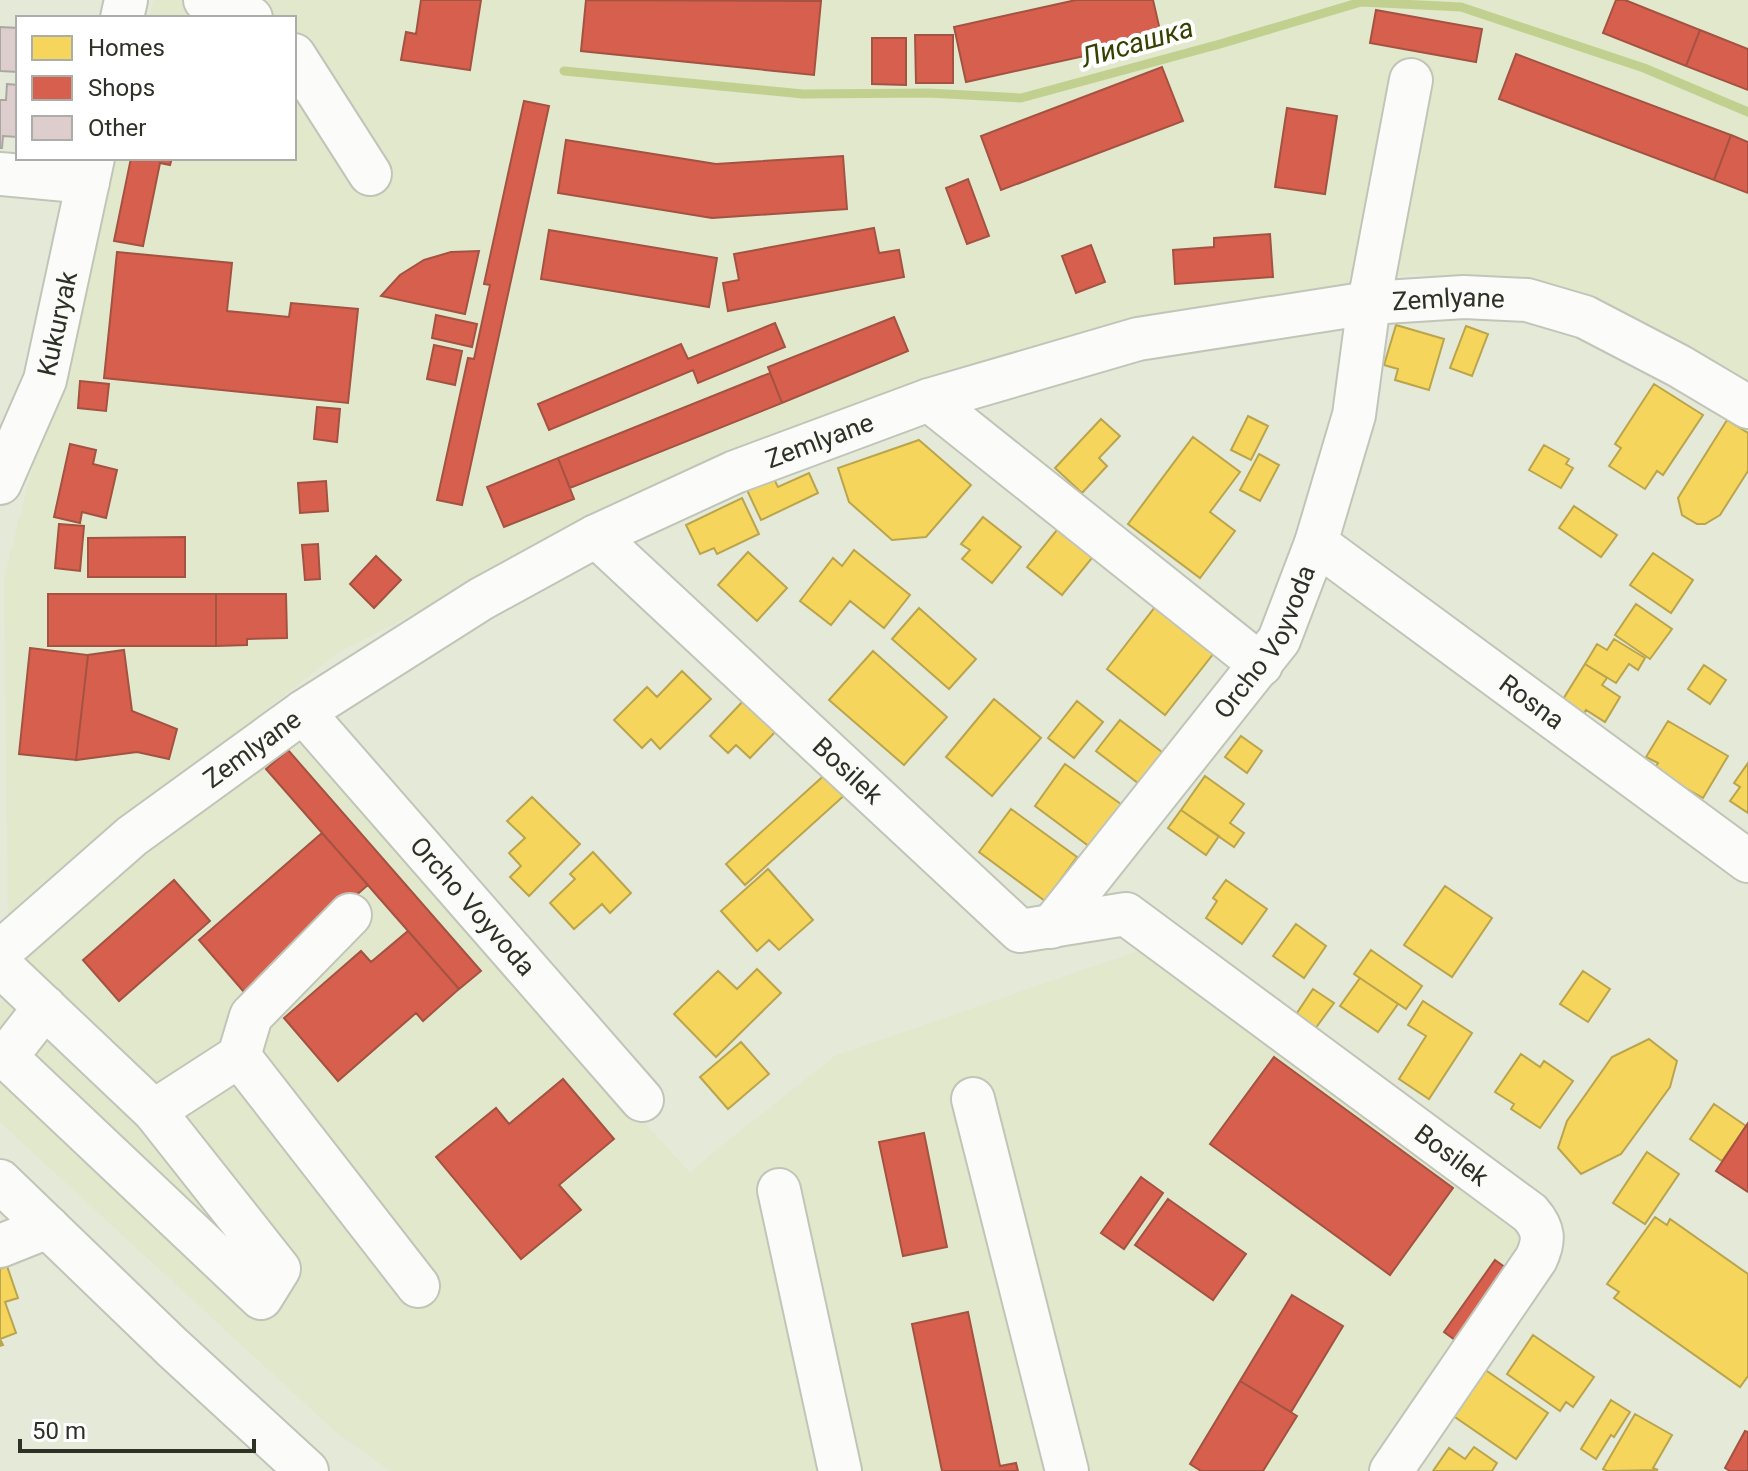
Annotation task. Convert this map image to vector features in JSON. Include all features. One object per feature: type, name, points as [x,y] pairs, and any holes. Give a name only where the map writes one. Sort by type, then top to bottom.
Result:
[{"type":"street","points":[[205,0],[246,16]]},
{"type":"street","points":[[296,58],[370,174]]},
{"type":"street","name":"Orcho Voyvoda","points":[[1051,927],[1279,640],[1316,543],[1354,415],[1369,303],[1411,80]]},
{"type":"street","points":[[0,174],[90,170]]},
{"type":"street","name":"Kukuryak","points":[[0,483],[45,380],[90,170]]},
{"type":"street","name":"Zemlyane","points":[[0,952],[132,836],[303,712],[481,599],[596,536],[735,472],[929,400],[1138,339],[1369,303],[1464,297],[1527,300],[1585,317],[1679,366],[1748,407]]},
{"type":"street","points":[[929,400],[1261,665]]},
{"type":"street","name":"Bosilek","points":[[596,536],[1020,931],[1126,914]]},
{"type":"street","name":"Rosna","points":[[1316,543],[1748,861]]},
{"type":"street","name":"Orcho Voyvoda","points":[[303,712],[642,1100]]},
{"type":"street","name":"Bosilek","points":[[1085,885],[1530,1213],[1540,1225],[1543,1245],[1536,1259],[1391,1471]]},
{"type":"street","points":[[154,1111],[239,1056],[251,1016],[350,915]]},
{"type":"street","points":[[0,965],[45,1007],[154,1111],[279,1269],[261,1298],[6,1057],[45,1007]]},
{"type":"street","points":[[239,1056],[418,1286]]},
{"type":"street","points":[[973,1099],[1067,1471]]},
{"type":"street","points":[[0,1181],[172,1347],[307,1471]]},
{"type":"street","points":[[779,1190],[840,1471]]},
{"type":"street","points":[[0,1246],[48,1227]]},
{"type":"shaded area","points":[[154,0],[1748,0],[1748,388],[1601,303],[1416,273],[1093,328],[736,449],[339,652],[267,709],[690,1173],[835,1056],[1144,949],[1512,1219],[1528,1249],[1385,1471],[390,1471],[336,1432],[0,1122],[0,1004],[9,992],[4,578],[112,160],[296,160],[296,16],[150,16]]},
{"type":"building: Homes","points":[[1396,325],[1444,339],[1429,390],[1395,380],[1398,369],[1384,365]]},
{"type":"building: Homes","points":[[1466,326],[1488,334],[1472,376],[1450,368]]},
{"type":"building: Homes","points":[[1654,384],[1703,415],[1663,475],[1657,471],[1645,489],[1609,466],[1621,448],[1615,444]]},
{"type":"building: Homes","points":[[1248,416],[1268,426],[1251,460],[1231,450]]},
{"type":"building: Homes","points":[[1101,419],[1120,436],[1099,458],[1107,466],[1082,493],[1055,468]]},
{"type":"building: Homes","points":[[1727,420],[1748,433],[1748,471],[1720,515],[1705,524],[1697,524],[1682,515],[1678,498]]},
{"type":"building: Homes","points":[[1193,437],[1240,472],[1210,512],[1235,531],[1200,578],[1128,524]]},
{"type":"building: Homes","points":[[919,440],[971,485],[926,537],[892,540],[849,502],[838,468]]},
{"type":"building: Homes","points":[[1544,445],[1569,459],[1566,464],[1573,468],[1561,488],[1529,470]]},
{"type":"building: Homes","points":[[1259,454],[1279,465],[1260,501],[1240,490]]},
{"type":"building: Homes","points":[[809,473],[818,493],[761,520],[747,490],[773,477],[778,487]]},
{"type":"building: Homes","points":[[742,498],[759,534],[717,554],[714,548],[700,554],[686,525]]},
{"type":"building: Homes","points":[[1574,506],[1617,535],[1601,557],[1559,528]]},
{"type":"building: Homes","points":[[983,517],[1021,547],[992,583],[962,559],[970,550],[961,544]]},
{"type":"building: Homes","points":[[1061,525],[1096,553],[1062,595],[1027,567]]},
{"type":"building: Homes","points":[[854,550],[910,595],[884,628],[850,601],[831,625],[800,601],[833,558],[842,566]]},
{"type":"building: Homes","points":[[748,552],[787,588],[757,621],[718,585]]},
{"type":"building: Homes","points":[[1653,553],[1693,580],[1671,613],[1630,585]]},
{"type":"building: Homes","points":[[1636,604],[1672,629],[1650,659],[1615,635]]},
{"type":"building: Homes","points":[[1155,607],[1214,653],[1165,715],[1107,669]]},
{"type":"building: Homes","points":[[919,608],[976,659],[949,689],[892,639]]},
{"type":"building: Homes","points":[[1614,639],[1645,658],[1638,670],[1629,664],[1616,683],[1585,664],[1597,644],[1607,650]]},
{"type":"building: Homes","points":[[873,651],[947,717],[904,765],[829,700]]},
{"type":"building: Homes","points":[[1585,664],[1607,678],[1602,685],[1620,697],[1605,722],[1586,710],[1582,717],[1560,704]]},
{"type":"building: Homes","points":[[1704,665],[1726,680],[1710,704],[1688,689]]},
{"type":"building: Homes","points":[[682,671],[711,699],[660,749],[651,739],[642,748],[614,720],[647,687],[657,697]]},
{"type":"building: Homes","points":[[746,698],[779,728],[750,758],[736,745],[728,753],[710,736]]},
{"type":"building: Homes","points":[[994,699],[1041,738],[992,796],[946,757]]},
{"type":"building: Homes","points":[[1077,701],[1103,722],[1074,758],[1048,738]]},
{"type":"building: Homes","points":[[1120,720],[1175,762],[1151,793],[1096,751]]},
{"type":"building: Homes","points":[[1668,721],[1728,756],[1703,798],[1654,770],[1658,763],[1646,757]]},
{"type":"building: Homes","points":[[1241,736],[1262,751],[1247,773],[1225,757]]},
{"type":"building: Homes","points":[[1748,763],[1748,813],[1730,801],[1740,787],[1734,783]]},
{"type":"building: Homes","points":[[1065,764],[1125,807],[1094,850],[1035,806]]},
{"type":"building: Homes","points":[[829,771],[848,792],[745,885],[726,864]]},
{"type":"building: Homes","points":[[1205,776],[1244,804],[1230,823],[1244,833],[1234,847],[1181,810]]},
{"type":"building: Homes","points":[[532,797],[580,844],[529,896],[510,877],[521,866],[509,853],[525,838],[507,821]]},
{"type":"building: Homes","points":[[1011,809],[1077,857],[1045,901],[979,852]]},
{"type":"building: Homes","points":[[1181,810],[1219,836],[1206,855],[1168,828]]},
{"type":"building: Homes","points":[[593,852],[631,893],[610,913],[602,904],[574,929],[550,903],[575,879],[570,874]]},
{"type":"building: Homes","points":[[768,869],[813,920],[779,950],[769,940],[757,951],[721,911]]},
{"type":"building: Homes","points":[[1226,880],[1267,909],[1242,944],[1206,918],[1217,901],[1213,898]]},
{"type":"building: Homes","points":[[1445,886],[1492,918],[1452,977],[1404,945]]},
{"type":"building: Homes","points":[[1296,924],[1326,946],[1304,978],[1273,956]]},
{"type":"building: Homes","points":[[1371,950],[1422,986],[1406,1009],[1354,974]]},
{"type":"building: Homes","points":[[757,969],[781,993],[716,1057],[674,1014],[718,971],[737,989]]},
{"type":"building: Homes","points":[[1583,971],[1610,989],[1588,1022],[1560,1004]]},
{"type":"building: Homes","points":[[1360,978],[1398,1004],[1378,1032],[1340,1006]]},
{"type":"building: Homes","points":[[1313,989],[1334,1003],[1315,1029],[1295,1016]]},
{"type":"building: Homes","points":[[1423,1001],[1472,1033],[1429,1099],[1399,1079],[1426,1036],[1408,1025]]},
{"type":"building: Homes","points":[[1649,1039],[1677,1061],[1670,1087],[1621,1154],[1581,1174],[1558,1148],[1567,1121],[1612,1057]]},
{"type":"building: Homes","points":[[741,1042],[769,1074],[728,1109],[700,1077]]},
{"type":"building: Homes","points":[[1521,1054],[1540,1067],[1544,1061],[1573,1081],[1540,1128],[1511,1109],[1514,1104],[1495,1092]]},
{"type":"building: Homes","points":[[1714,1104],[1746,1126],[1722,1161],[1690,1139]]},
{"type":"building: Homes","points":[[1647,1152],[1679,1174],[1645,1224],[1613,1203]]},
{"type":"building: Homes","points":[[1655,1217],[1667,1225],[1670,1219],[1748,1274],[1748,1376],[1740,1387],[1614,1298],[1619,1292],[1607,1284]]},
{"type":"building: Homes","points":[[7,1266],[18,1298],[5,1302],[16,1333],[0,1339],[0,1269]]},
{"type":"building: Homes","points":[[1533,1335],[1594,1377],[1573,1407],[1566,1402],[1560,1411],[1507,1374]]},
{"type":"building: Homes","points":[[1484,1369],[1548,1413],[1516,1459],[1452,1415]]},
{"type":"building: Homes","points":[[1611,1400],[1630,1412],[1596,1459],[1581,1449]]},
{"type":"building: Homes","points":[[1635,1414],[1672,1435],[1653,1468],[1658,1470],[1603,1469]]},
{"type":"building: Homes","points":[[1474,1447],[1497,1463],[1492,1471],[1433,1471],[1449,1448],[1465,1459]]},
{"type":"building: Shops","points":[[421,0],[481,0],[470,70],[401,60],[406,32],[416,34]]},
{"type":"building: Shops","points":[[586,0],[821,1],[814,75],[581,51]]},
{"type":"building: Shops","points":[[1076,0],[1153,0],[1162,39],[966,82],[954,27]]},
{"type":"building: Shops","points":[[1616,0],[1625,0],[1700,30],[1686,66],[1603,33]]},
{"type":"building: Shops","points":[[1376,10],[1482,29],[1476,62],[1370,43]]},
{"type":"building: Shops","points":[[1700,30],[1748,49],[1748,90],[1686,66]]},
{"type":"building: Shops","points":[[915,35],[953,35],[953,83],[916,83]]},
{"type":"building: Shops","points":[[872,38],[906,38],[906,85],[872,84]]},
{"type":"building: Shops","points":[[1516,54],[1731,135],[1714,180],[1499,99]]},
{"type":"building: Shops","points":[[1162,67],[1183,121],[1001,190],[981,136]]},
{"type":"building: Shops","points":[[524,101],[549,106],[462,505],[437,500],[468,358],[474,359],[490,285],[484,284]]},
{"type":"building: Shops","points":[[1287,108],[1337,116],[1325,194],[1275,187]]},
{"type":"building: Shops","points":[[1731,135],[1748,142],[1748,193],[1714,180]]},
{"type":"building: Shops","points":[[566,140],[716,164],[843,156],[847,209],[712,218],[558,193]]},
{"type":"building: Shops","points":[[131,160],[171,160],[170,165],[160,163],[143,246],[114,241]]},
{"type":"building: Shops","points":[[968,179],[989,236],[967,244],[946,188]]},
{"type":"building: Shops","points":[[874,228],[879,253],[899,250],[904,277],[728,311],[723,283],[739,280],[734,254]]},
{"type":"building: Shops","points":[[549,230],[717,258],[709,307],[541,279]]},
{"type":"building: Shops","points":[[1270,234],[1273,277],[1175,284],[1173,250],[1214,247],[1214,238]]},
{"type":"building: Shops","points":[[1091,245],[1105,282],[1076,293],[1062,256]]},
{"type":"building: Shops","points":[[479,251],[465,314],[381,296],[400,275],[424,260],[451,252]]},
{"type":"building: Shops","points":[[117,252],[232,263],[227,311],[289,317],[291,303],[358,309],[348,403],[104,378]]},
{"type":"building: Shops","points":[[436,315],[477,324],[472,347],[432,338]]},
{"type":"building: Shops","points":[[894,317],[908,351],[782,403],[768,367]]},
{"type":"building: Shops","points":[[775,323],[785,347],[698,383],[693,370],[549,430],[538,404],[681,344],[688,359]]},
{"type":"building: Shops","points":[[434,345],[462,351],[455,385],[427,379]]},
{"type":"building: Shops","points":[[770,373],[782,403],[570,488],[558,458]]},
{"type":"building: Shops","points":[[80,381],[109,384],[106,411],[78,408]]},
{"type":"building: Shops","points":[[317,407],[340,409],[337,442],[314,439]]},
{"type":"building: Shops","points":[[70,444],[96,450],[93,464],[117,470],[106,518],[82,512],[80,523],[54,517]]},
{"type":"building: Shops","points":[[558,458],[574,499],[504,527],[487,487]]},
{"type":"building: Shops","points":[[326,481],[328,511],[300,513],[298,483]]},
{"type":"building: Shops","points":[[59,524],[84,526],[80,571],[55,568]]},
{"type":"building: Shops","points":[[185,537],[185,577],[88,577],[88,538]]},
{"type":"building: Shops","points":[[318,544],[320,579],[305,580],[302,545]]},
{"type":"building: Shops","points":[[376,556],[401,580],[374,608],[350,584]]},
{"type":"building: Shops","points":[[48,594],[216,594],[216,646],[48,646]]},
{"type":"building: Shops","points":[[216,594],[286,594],[287,638],[247,639],[247,645],[216,646]]},
{"type":"building: Shops","points":[[30,648],[88,655],[76,760],[19,754]]},
{"type":"building: Shops","points":[[124,650],[132,711],[177,729],[169,759],[137,752],[76,760],[88,655]]},
{"type":"building: Shops","points":[[288,750],[481,971],[459,989],[266,769]]},
{"type":"building: Shops","points":[[322,833],[368,885],[244,992],[199,940]]},
{"type":"building: Shops","points":[[174,880],[210,921],[119,1001],[83,960]]},
{"type":"building: Shops","points":[[408,931],[459,989],[423,1021],[416,1013],[338,1081],[284,1018],[361,951],[371,962]]},
{"type":"building: Shops","points":[[1274,1057],[1453,1188],[1390,1275],[1210,1144]]},
{"type":"building: Shops","points":[[563,1079],[614,1139],[559,1185],[581,1210],[521,1259],[436,1157],[496,1108],[509,1124]]},
{"type":"building: Shops","points":[[1748,1123],[1748,1192],[1716,1171]]},
{"type":"building: Shops","points":[[924,1133],[947,1247],[903,1256],[879,1142]]},
{"type":"building: Shops","points":[[1141,1177],[1163,1193],[1124,1249],[1101,1233]]},
{"type":"building: Shops","points":[[1168,1199],[1246,1254],[1213,1300],[1135,1245]]},
{"type":"building: Shops","points":[[1495,1260],[1513,1273],[1462,1345],[1444,1332]]},
{"type":"building: Shops","points":[[1292,1295],[1343,1326],[1291,1412],[1240,1381]]},
{"type":"building: Shops","points":[[968,1312],[1000,1466],[1016,1463],[1018,1471],[942,1471],[912,1324]]},
{"type":"building: Shops","points":[[1240,1381],[1297,1416],[1263,1471],[1201,1471],[1190,1464]]},
{"type":"building: Shops","points":[[1745,1431],[1748,1432],[1748,1471],[1730,1471],[1725,1468]]},
{"type":"building: Other","points":[[0,27],[16,28],[16,72],[0,71]]},
{"type":"building: Other","points":[[7,84],[16,85],[16,137],[3,136],[0,148],[0,100],[6,100]]},
{"type":"waterway","name":"Лисашка","points":[[564,71],[803,94],[928,93],[1021,98],[1361,2],[1461,7],[1644,68],[1748,112]]}]
